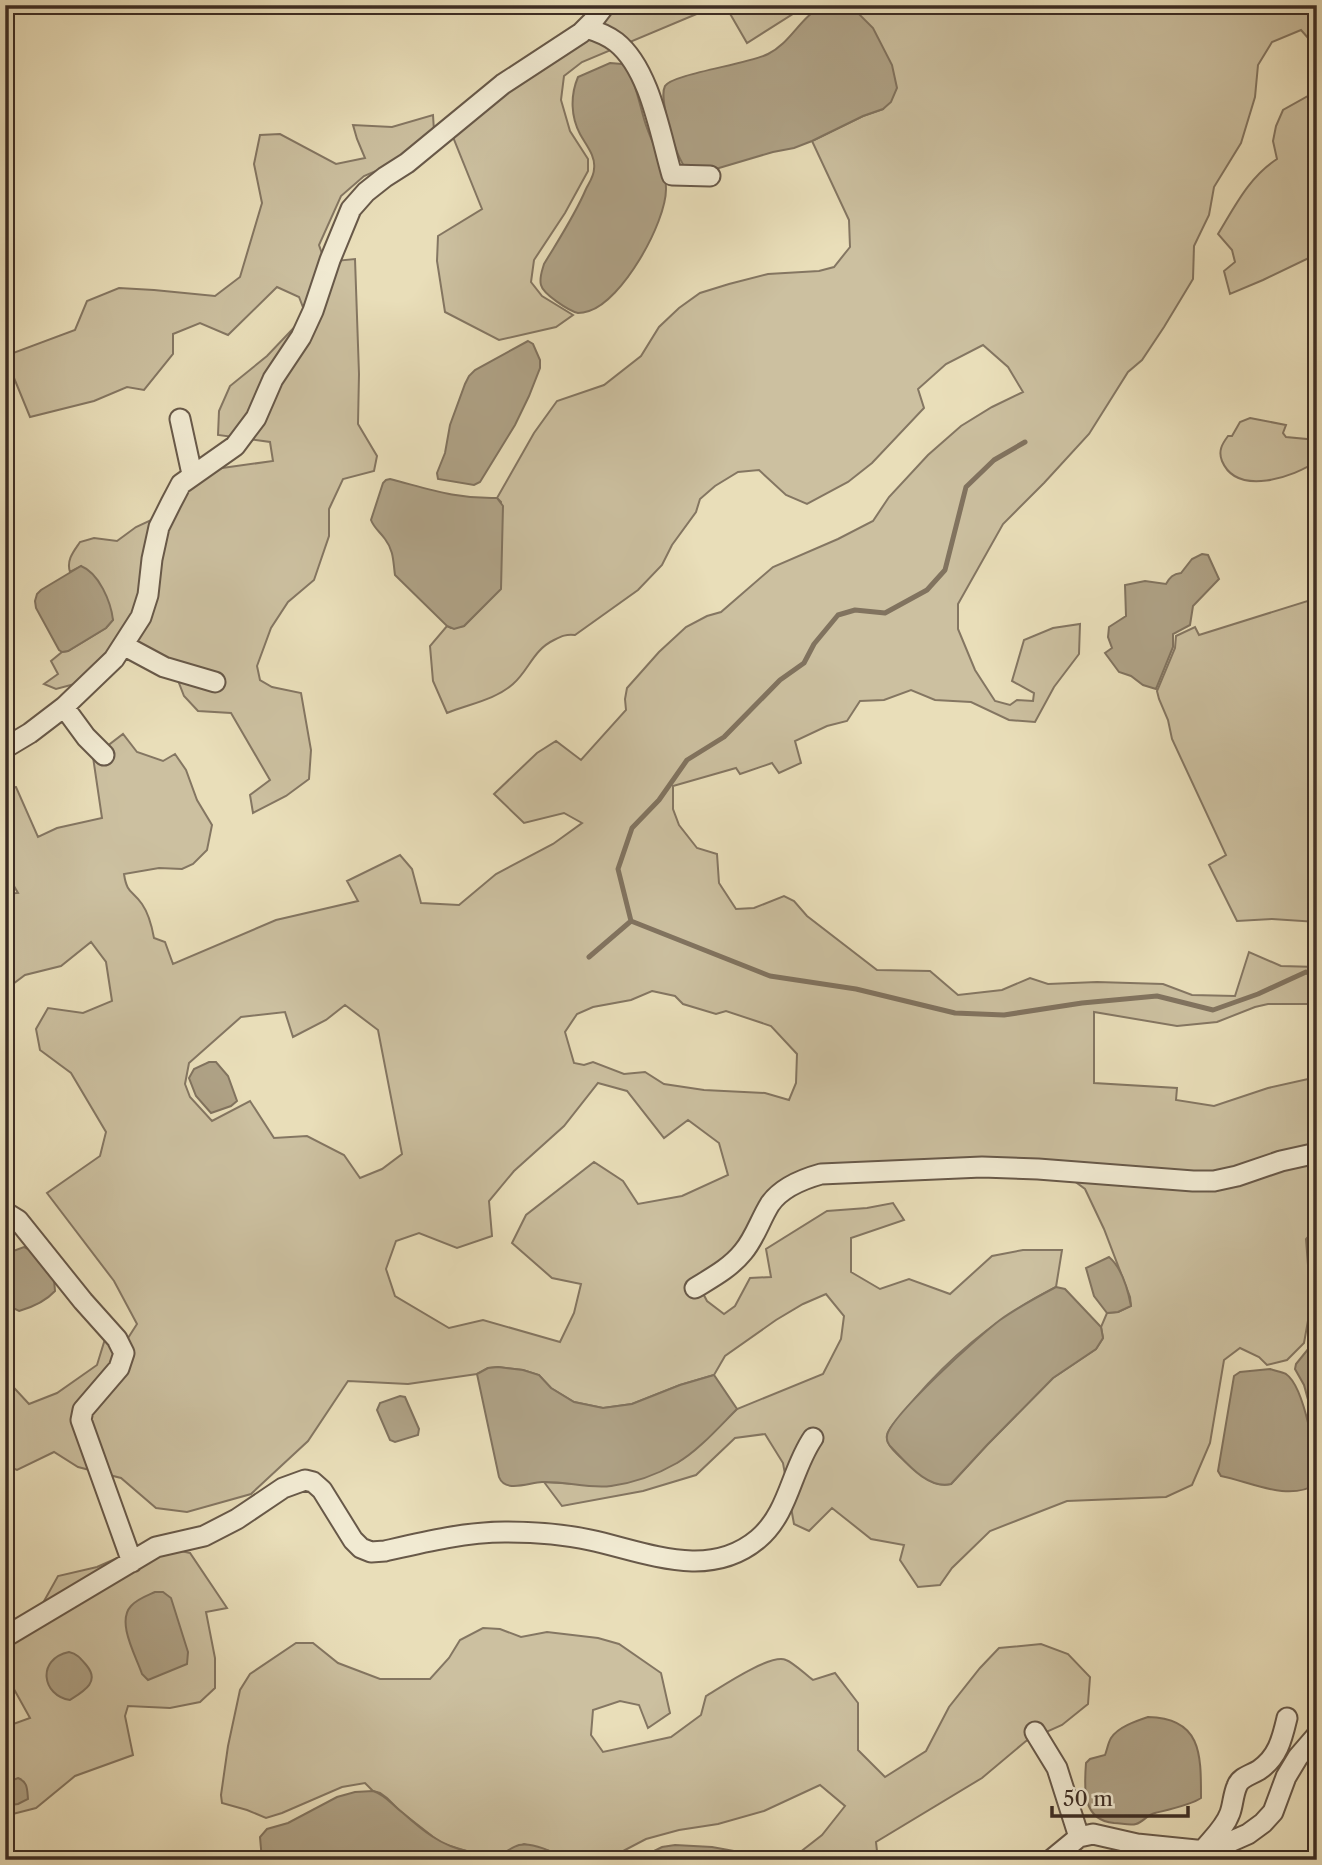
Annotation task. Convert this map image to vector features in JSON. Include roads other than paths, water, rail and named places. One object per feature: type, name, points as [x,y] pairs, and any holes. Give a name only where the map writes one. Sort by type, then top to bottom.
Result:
[{"type":"street","points":[[5,748],[30,733],[64,706],[114,659],[141,617],[148,595],[159,527],[181,484],[235,446],[256,418],[273,379],[301,337],[313,311],[351,209],[366,192],[407,163],[503,84],[586,27],[605,5]]},
{"type":"street","points":[[586,27],[615,41],[632,58],[649,94],[672,175],[710,176]]},
{"type":"street","points":[[180,419],[192,474]]},
{"type":"street","points":[[123,645],[164,667],[215,682]]},
{"type":"street","points":[[64,706],[86,737],[104,755]]},
{"type":"street","points":[[695,1288],[730,1266],[744,1251],[776,1197],[799,1181],[821,1174],[982,1167],[1214,1181],[1237,1177],[1282,1161],[1317,1153]]},
{"type":"street","points":[[5,1212],[18,1220],[117,1339],[124,1353],[119,1368],[83,1410],[81,1420],[132,1562]]},
{"type":"street","points":[[5,1637],[156,1547],[204,1536],[237,1519],[283,1488],[305,1480],[313,1482],[322,1490],[353,1540],[361,1548],[371,1552],[475,1533],[506,1532],[550,1534],[589,1540],[651,1556],[682,1560],[725,1558],[741,1552],[775,1521],[785,1502],[803,1451],[813,1437]]},
{"type":"street","points":[[1197,1853],[1219,1831],[1229,1815],[1241,1780],[1270,1760],[1280,1745],[1287,1718]]},
{"type":"street","points":[[1035,1732],[1057,1768],[1079,1837]]},
{"type":"street","points":[[1051,1860],[1079,1837],[1093,1834],[1197,1853],[1214,1849],[1248,1834],[1273,1812],[1286,1777],[1298,1757],[1317,1735]]},
{"type":"waterway","points":[[589,957],[631,921],[618,869],[632,828],[659,800],[687,760],[724,737],[780,680],[804,663],[814,644],[838,615],[855,610],[885,613],[927,590],[945,570],[966,487],[994,460],[1025,442]]},
{"type":"waterway","points":[[631,921],[770,976],[856,989],[955,1013],[1004,1015],[1082,1003],[1157,996],[1213,1010],[1258,994],[1306,972],[1317,976]]}]
